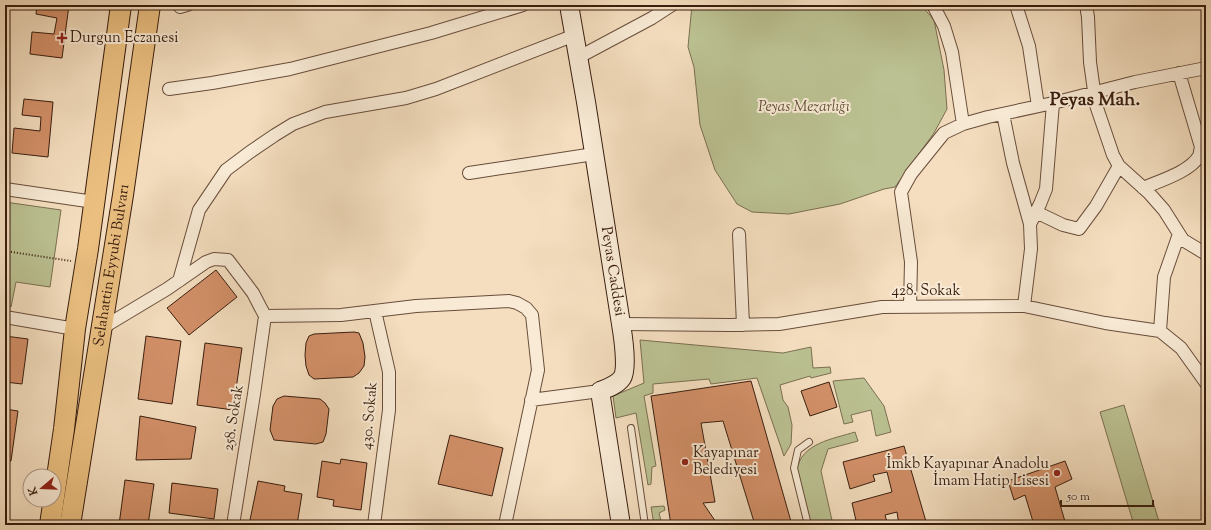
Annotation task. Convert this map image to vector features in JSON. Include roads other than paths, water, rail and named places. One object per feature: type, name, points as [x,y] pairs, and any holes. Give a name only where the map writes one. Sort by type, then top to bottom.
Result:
[{"type":"main road","name":"Selahattin Eyyubi Bulvarı","points":[[50,525],[121,5]]},
{"type":"main road","name":"Selahattin Eyyubi Bulvarı","points":[[70,525],[123,195],[150,5]]},
{"type":"street","points":[[169,90],[290,70],[431,33],[523,5]]},
{"type":"street","name":"Peyas Caddesi","points":[[569,5],[622,324],[625,354],[623,377],[615,385],[600,391]]},
{"type":"street","points":[[579,58],[652,18],[672,5]]},
{"type":"street","points":[[933,5],[944,26],[952,52],[963,124]]},
{"type":"street","points":[[1016,5],[1029,46],[1038,106]]},
{"type":"street","points":[[1086,5],[1088,16],[1090,62],[1096,105],[1113,155],[1119,166],[1149,193],[1164,210],[1183,240],[1206,254]]},
{"type":"street","points":[[179,281],[199,210],[226,170],[274,135],[293,124],[325,112],[406,98],[436,89],[575,35]]},
{"type":"street","points":[[910,307],[911,262],[902,192],[911,174],[944,133],[963,124],[988,117],[1053,103],[1135,82],[1206,68]]},
{"type":"street","points":[[1143,188],[1180,172],[1192,164],[1198,156],[1201,147],[1179,73]]},
{"type":"street","points":[[1030,224],[1046,189],[1053,103]]},
{"type":"street","points":[[1003,114],[1013,163],[1030,224],[1031,249],[1024,306]]},
{"type":"street","points":[[469,173],[594,154]]},
{"type":"street","points":[[1036,212],[1063,226],[1079,229],[1096,206],[1119,166]]},
{"type":"street","points":[[5,189],[94,202]]},
{"type":"street","points":[[739,234],[743,324]]},
{"type":"street","points":[[1179,234],[1164,277],[1160,331],[1181,348],[1206,383]]},
{"type":"street","points":[[102,328],[167,290],[206,262],[214,259],[228,260],[253,293],[265,316],[341,315],[416,306],[509,301],[517,303],[526,308],[532,315],[538,370],[505,525]]},
{"type":"street","name":"428. Sokak","points":[[622,324],[779,324],[882,307],[1024,306],[1104,323],[1160,331]]},
{"type":"street","name":"430. Sokak","points":[[374,525],[389,410],[390,372],[375,311]]},
{"type":"street","name":"258. Sokak","points":[[233,525],[265,316]]},
{"type":"street","points":[[5,317],[76,329]]},
{"type":"street","points":[[532,400],[600,391],[621,525]]},
{"type":"lane","points":[[631,428],[645,525]]},
{"type":"lane","points":[[808,525],[794,468],[798,450],[809,442]]},
{"type":"place","name":"Durgun Eczanesi","points":[[62,38]]},
{"type":"place","name":"Kayapınar Belediyesi","points":[[685,462]]},
{"type":"place","name":"İmkb Kayapınar Anadolu İmam Hatip Lisesi","points":[[1057,473]]},
{"type":"district","name":"Peyas Mah.","points":[[1095,100]]},
{"type":"park label","name":"Peyas Mezarlığı","points":[[804,107]]}]
